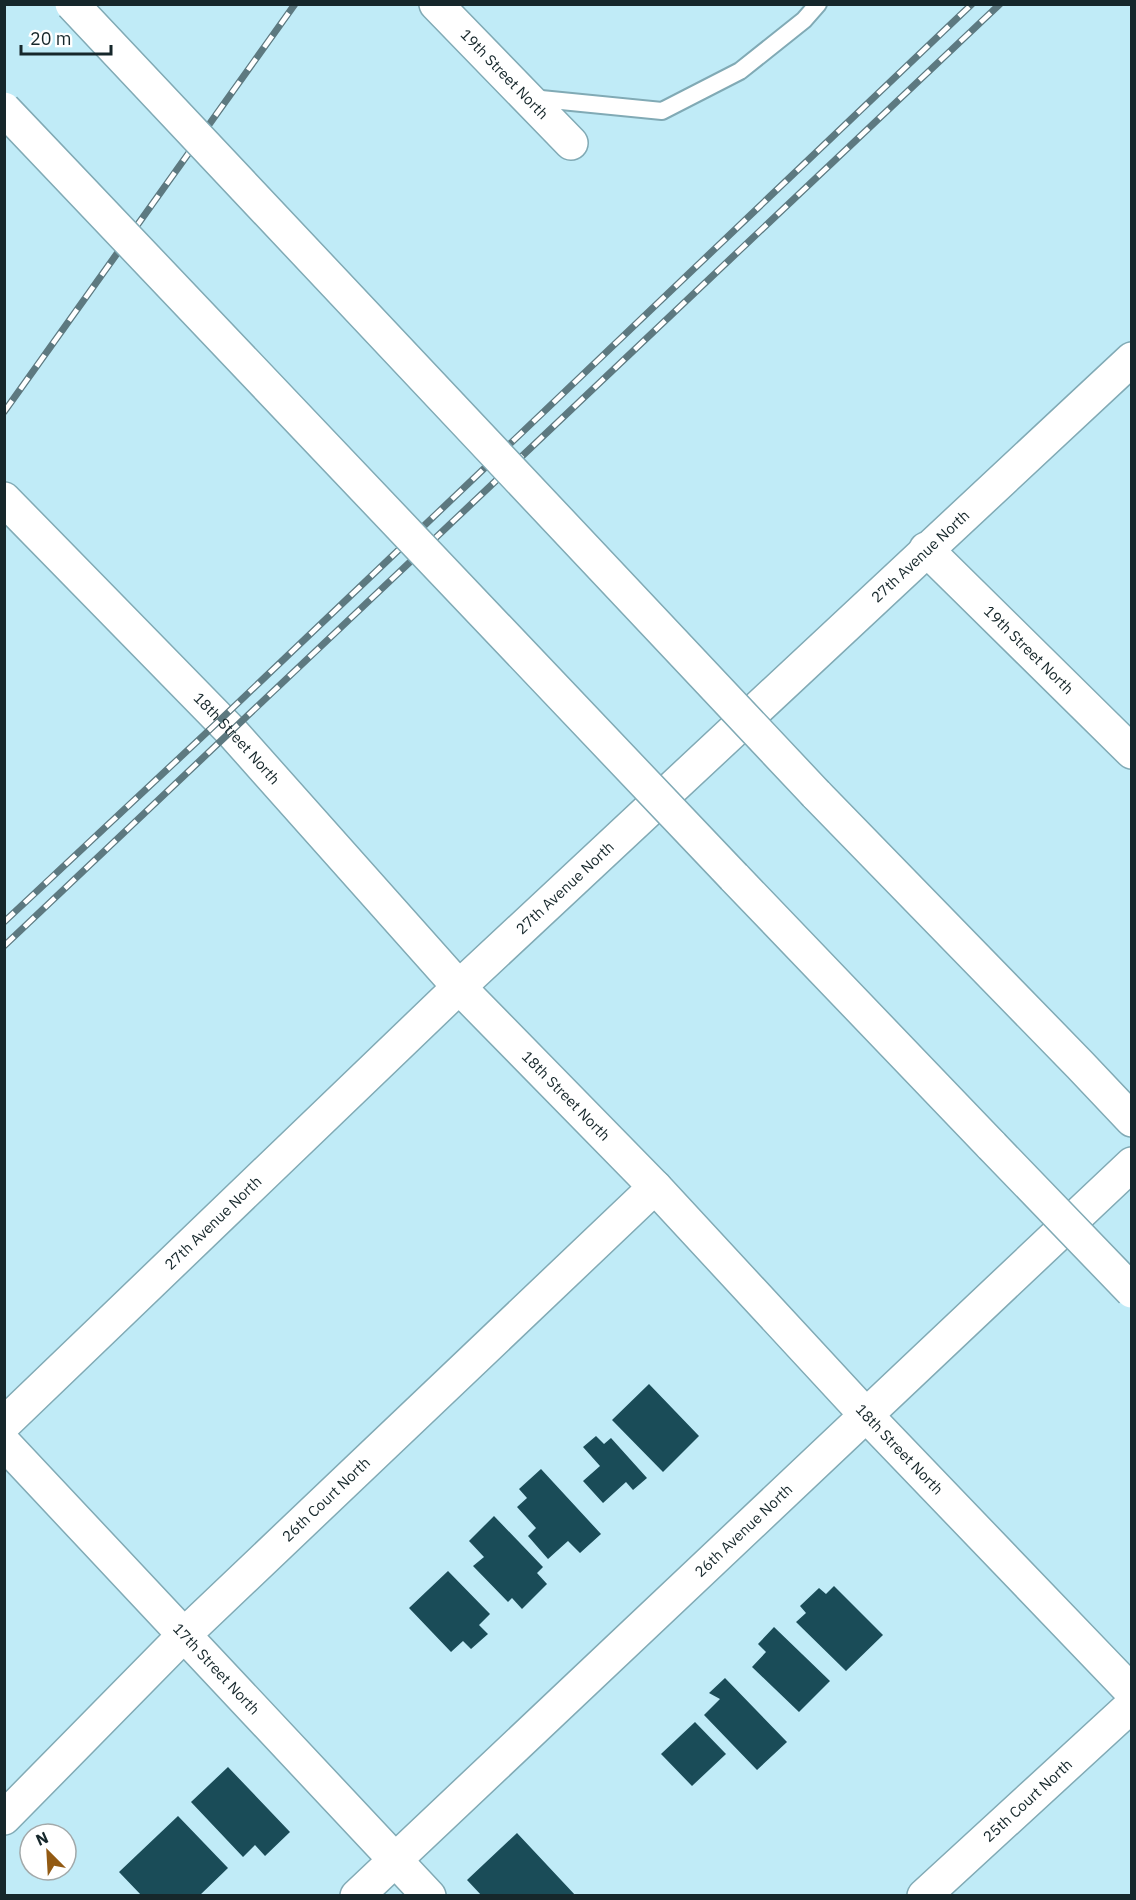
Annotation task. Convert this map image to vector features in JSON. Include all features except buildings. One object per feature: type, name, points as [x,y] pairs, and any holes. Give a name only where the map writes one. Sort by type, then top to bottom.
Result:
[{"type":"main road","points":[[72,4],[816,794],[1131,1120]]},
{"type":"main road","name":"19th Street North","points":[[436,4],[571,142]]},
{"type":"main road","points":[[4,109],[1131,1292]]},
{"type":"main road","name":"27th Avenue North","points":[[4,1424],[459,987],[1131,359]]},
{"type":"main road","name":"18th Street North","points":[[4,499],[231,731],[459,987],[655,1187],[866,1415],[1131,1692]]},
{"type":"main road","name":"19th Street North","points":[[926,549],[1131,749]]},
{"type":"main road","name":"26th Avenue North","points":[[357,1896],[1131,1164]]},
{"type":"main road","name":"26th Court North","points":[[4,1818],[184,1635],[655,1187]]},
{"type":"main road","name":"17th Street North","points":[[4,1443],[429,1896]]},
{"type":"main road","name":"25th Court North","points":[[924,1896],[1131,1705]]},
{"type":"lane","points":[[528,98],[662,111],[740,71],[804,20],[818,4]]},
{"type":"railway","points":[[4,412],[295,4]]},
{"type":"railway","points":[[4,922],[220,720],[972,4]]},
{"type":"railway","points":[[4,946],[1000,4]]}]
